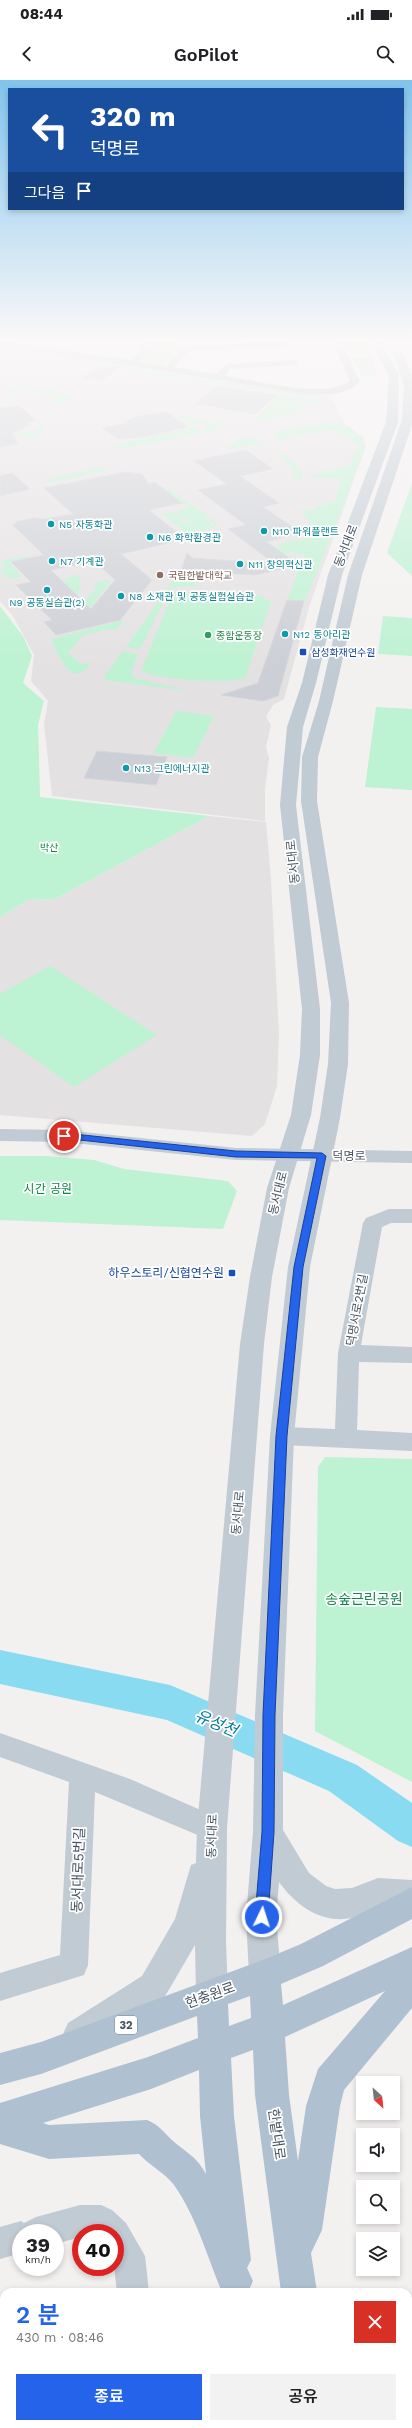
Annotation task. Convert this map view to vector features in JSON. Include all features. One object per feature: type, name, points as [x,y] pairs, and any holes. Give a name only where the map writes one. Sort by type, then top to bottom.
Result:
[{"type":"main road","name":"현충원로","points":[[0,2069],[41,2058],[265,1975],[312,1955],[412,1902]]},
{"type":"main road","points":[[0,2120],[151,2073],[268,2028],[412,1962]]},
{"type":"main road","name":"한밭대로","points":[[265,1975],[272,2095],[298,2288]]},
{"type":"main road","points":[[293,2252],[305,2230],[322,2114],[330,2081],[409,1986],[412,1975]]},
{"type":"main road","points":[[212,1994],[217,2116],[236,2287]]},
{"type":"main road","points":[[0,2127],[49,2142],[118,2136],[147,2137],[161,2153],[185,2171],[194,2185],[202,2199],[236,2287]]},
{"type":"street","name":"동서대로","points":[[212,1994],[210,1942],[213,1818],[222,1693],[253,1336],[260,1277],[276,1196],[306,1089],[310,1055],[311,1009],[303,955],[288,805],[290,770],[295,727],[309,684],[334,575],[381,451]]},
{"type":"street","name":"동서대로","points":[[265,1975],[262,1917],[268,1832],[269,1715],[282,1436],[299,1267],[322,1156],[338,1064],[340,1003],[309,801],[310,757],[326,701],[355,575],[398,451]]},
{"type":"street","name":"덕명로","points":[[5,1132],[64,1136],[236,1154],[412,1157]]},
{"type":"street","name":"덕명서로2번길","points":[[346,1439],[349,1353],[373,1223],[389,1216],[412,1216]]},
{"type":"street","points":[[349,1353],[412,1354]]},
{"type":"street","points":[[282,1436],[412,1442]]},
{"type":"street","points":[[0,1745],[130,1792],[213,1818],[199,1893],[189,1925],[153,1986],[41,2058]]},
{"type":"street","name":"동서대로5번길","points":[[0,1987],[74,1965],[82,1775]]},
{"type":"street","points":[[268,1832],[285,1865],[298,1885],[315,1898],[334,1903],[352,1903],[378,1893],[412,1895]]},
{"type":"street","points":[[64,2225],[80,2221],[91,2224]]},
{"type":"street","points":[[0,2243],[12,2240]]},
{"type":"street","points":[[124,2249],[129,2256],[132,2288]]},
{"type":"shaded area","name":"국립한밭대학교","points":[[0,451],[364,451],[310,604],[284,699],[273,705],[266,717],[271,725],[266,747],[269,758],[265,789],[265,821],[52,796],[44,724],[48,701],[31,681],[34,655],[13,616],[0,601]]},
{"type":"shaded area","points":[[209,816],[266,822],[271,880],[279,1033],[277,1086],[265,1124],[252,1136],[0,1115],[0,917],[28,900],[55,899]]},
{"type":"green space","points":[[357,451],[363,451],[344,504],[305,601],[287,600],[305,556],[292,552],[278,555],[270,549],[281,547],[277,544],[312,537],[317,532],[300,510],[314,510],[316,505],[327,505],[328,501],[335,501],[341,479],[317,478],[311,474],[348,467]]},
{"type":"green space","points":[[279,454],[284,454],[299,468],[301,472],[301,479],[298,481],[291,475],[296,474]]},
{"type":"green space","points":[[102,467],[105,471],[48,483],[50,478]]},
{"type":"green space","points":[[412,483],[412,576],[387,553]]},
{"type":"green space","points":[[168,488],[209,517],[205,518],[212,525],[200,530],[189,522],[204,518],[188,521],[175,511],[189,508],[164,489]]},
{"type":"green space","points":[[174,512],[186,521],[174,524],[161,514]]},
{"type":"green space","points":[[207,518],[210,518],[218,523],[216,526],[194,535],[199,531],[214,525]]},
{"type":"green space","points":[[188,522],[199,531],[187,533],[176,525]]},
{"type":"green space","points":[[28,556],[30,558],[8,562],[22,577],[9,579],[0,570],[6,567],[1,561]]},
{"type":"green space","points":[[80,575],[79,594],[77,595],[62,579]]},
{"type":"green space","points":[[174,579],[191,581],[201,586],[180,587],[169,591],[140,649],[126,647]]},
{"type":"green space","points":[[107,580],[111,581],[90,608],[82,603],[95,590],[95,583]]},
{"type":"green space","name":"종합운동장","points":[[190,591],[261,596],[271,602],[245,678],[225,681],[177,679],[161,677],[143,671],[142,669],[172,595]]},
{"type":"green space","name":"박산","points":[[0,606],[23,636],[32,656],[23,683],[44,701],[38,725],[40,797],[209,816],[55,899],[28,900],[0,917]]},
{"type":"green space","points":[[383,616],[412,618],[412,656],[378,654]]},
{"type":"green space","points":[[124,620],[116,630],[109,629],[83,635],[68,653],[81,664],[91,663],[84,671],[78,673],[72,672],[67,668],[51,639]]},
{"type":"green space","points":[[123,651],[138,654],[131,672],[133,678],[190,691],[106,680],[104,677]]},
{"type":"green space","points":[[376,707],[412,709],[412,790],[365,787]]},
{"type":"green space","points":[[176,711],[214,716],[193,758],[154,753]]},
{"type":"green space","points":[[50,966],[157,1035],[74,1087],[0,1035],[0,994]]},
{"type":"green space","name":"시간 공원","points":[[0,1156],[47,1156],[94,1160],[124,1169],[228,1181],[237,1191],[223,1229],[0,1220]]},
{"type":"green space","name":"송숲근린공원","points":[[325,1457],[412,1459],[412,1782],[315,1731],[318,1467]]},
{"type":"building","points":[[247,451],[273,469],[240,476],[279,503],[263,507],[300,532],[267,542],[299,565],[255,575],[181,571],[187,553],[192,558],[275,564],[228,529],[246,525],[198,490],[227,484],[194,461]]},
{"type":"building","points":[[125,472],[142,474],[149,484],[155,482],[182,503],[149,510],[178,533],[165,536],[173,542],[121,554],[152,580],[120,620],[56,635],[44,622],[52,620],[16,585],[31,582],[11,562],[44,555],[12,524],[17,524],[15,522],[33,518],[44,519],[73,514],[44,488]],"holes":[[[95,561],[115,580],[91,609],[51,570]]]},
{"type":"building","points":[[12,473],[30,489],[0,496],[0,476]]},
{"type":"building","name":"N12 동아리관","points":[[287,600],[304,601],[278,696],[263,701],[221,695],[258,683]]},
{"type":"building","name":"N13 그린에너지관","points":[[97,751],[167,757],[156,785],[84,778]]},
{"type":"waterway","name":"유성천","points":[[0,1667],[170,1703],[343,1778],[412,1827]]},
{"type":"place","name":"N5 자동화관","points":[[51,524]]},
{"type":"place","name":"N10 파워플랜트","points":[[264,531]]},
{"type":"place","name":"N6 화학환경관","points":[[150,537]]},
{"type":"place","name":"N7 기계관","points":[[52,561]]},
{"type":"place","name":"N11 창의혁신관","points":[[240,564]]},
{"type":"place","name":"국립한밭대학교","points":[[160,575]]},
{"type":"place","name":"N9 공동실습관(2)","points":[[47,590]]},
{"type":"place","name":"N8 소재관 및 공동실험실습관","points":[[121,596]]},
{"type":"place","name":"N12 동아리관","points":[[285,634]]},
{"type":"place","name":"종합운동장","points":[[208,635]]},
{"type":"place","name":"삼성화재연수원","points":[[303,652]]},
{"type":"place","name":"N13 그린에너지관","points":[[126,768]]},
{"type":"place","name":"하우스토리/신협연수원","points":[[232,1273]]},
{"type":"route","points":[[64,1136],[236,1154],[322,1156],[299,1267],[282,1436],[269,1715],[268,1832],[262,1917]]}]
